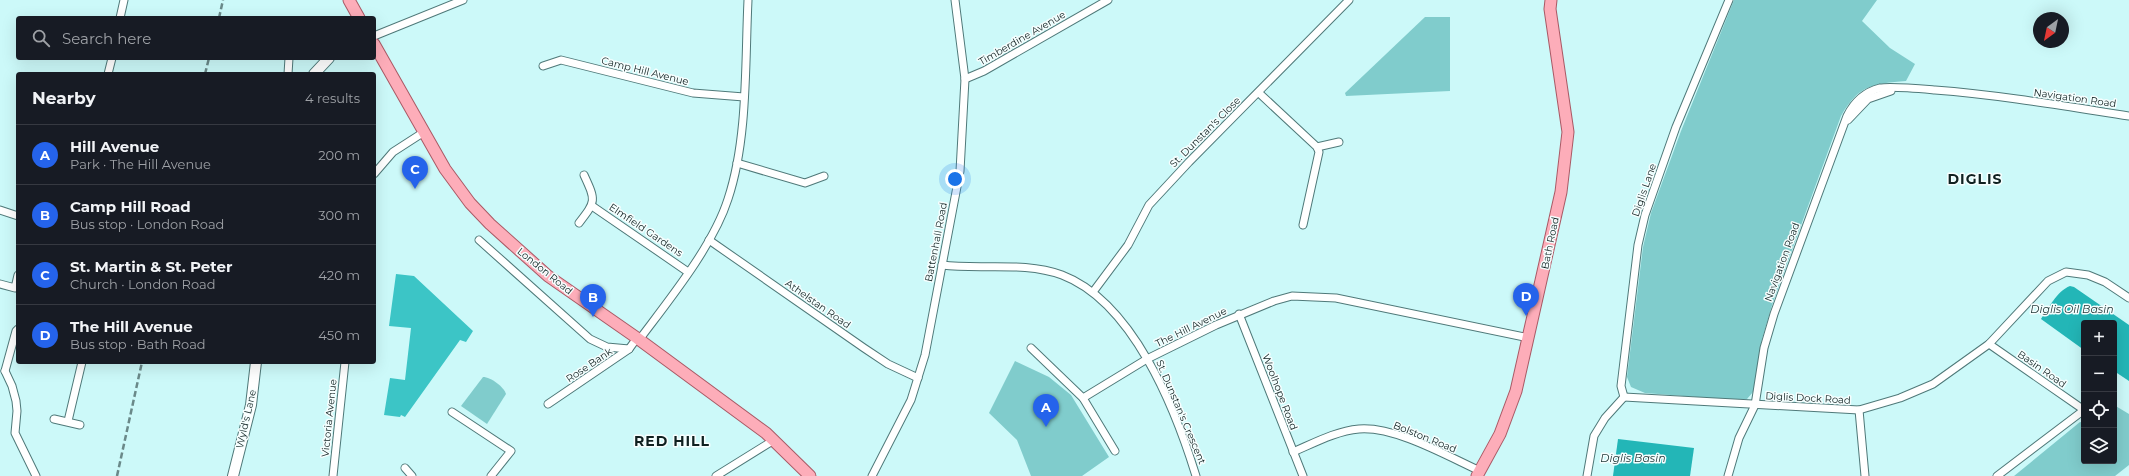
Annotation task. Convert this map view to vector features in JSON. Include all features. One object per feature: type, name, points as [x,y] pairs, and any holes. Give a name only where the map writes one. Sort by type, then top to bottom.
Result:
[{"type":"main road","points":[[348,0],[358,16]]},
{"type":"main road","name":"Bath Road","points":[[1478,473],[1500,434],[1514,398],[1529,338],[1561,192],[1568,132],[1550,9],[1551,0]]},
{"type":"main road","name":"London Road","points":[[376,48],[437,157],[455,184],[490,224],[548,276],[638,339],[774,440],[807,475]]},
{"type":"main road","points":[[316,72],[327,60]]},
{"type":"main road","name":"Wyld's Lane","points":[[233,476],[251,405],[256,364]]},
{"type":"street","points":[[120,16],[124,0]]},
{"type":"street","points":[[376,35],[464,0]]},
{"type":"street","name":"Rose Bank","points":[[548,404],[628,349],[638,339],[688,272],[709,240],[728,200],[737,163],[744,97],[748,0]]},
{"type":"street","name":"Battenhall Road","points":[[872,476],[901,422],[925,355],[960,171],[965,79],[955,0]]},
{"type":"street","name":"Timberdine Avenue","points":[[965,79],[984,71],[1108,0]]},
{"type":"street","name":"St. Dunstan's Close","points":[[1093,292],[1128,245],[1150,205],[1189,162],[1259,93],[1349,0]]},
{"type":"street","name":"Diglis Lane","points":[[1624,397],[1621,386],[1638,244],[1645,215],[1676,127],[1729,0]]},
{"type":"street","points":[[108,72],[112,60]]},
{"type":"street","points":[[288,72],[289,60]]},
{"type":"street","name":"Camp Hill Avenue","points":[[543,66],[561,60],[693,93],[744,97]]},
{"type":"street","name":"Navigation Road","points":[[1755,405],[1764,348],[1774,314],[1851,108],[1864,94],[1882,88],[1977,93],[2129,116]]},
{"type":"street","points":[[1259,93],[1317,147],[1319,152],[1303,224]]},
{"type":"street","points":[[376,172],[393,152],[424,132]]},
{"type":"street","points":[[1317,147],[1339,142]]},
{"type":"street","points":[[737,163],[805,183],[824,176]]},
{"type":"street","points":[[579,223],[592,206],[592,191],[584,175]]},
{"type":"street","name":"Elmfield Gardens","points":[[592,206],[688,272]]},
{"type":"street","points":[[0,210],[16,215]]},
{"type":"street","points":[[479,240],[590,339],[607,347],[628,349]]},
{"type":"street","name":"Athelstan Road","points":[[709,240],[888,364],[918,378]]},
{"type":"street","name":"St. Dunstan's Crescent","points":[[942,265],[960,267],[1026,267],[1043,270],[1062,275],[1093,292],[1115,312],[1148,359],[1171,409],[1196,476]]},
{"type":"street","name":"Diglis Dock Road","points":[[1624,397],[1859,410],[1900,398],[1928,386],[1990,344],[2048,281],[2066,272],[2088,275],[2105,282],[2129,298]]},
{"type":"street","points":[[0,284],[16,288]]},
{"type":"street","name":"The Hill Avenue","points":[[1083,398],[1148,359],[1239,314],[1292,296],[1336,298],[1529,338]]},
{"type":"street","name":"Woolhope Road","points":[[1239,314],[1303,476]]},
{"type":"street","points":[[16,331],[3,371],[12,386],[16,400],[17,412],[15,433],[36,476]]},
{"type":"street","name":"Basin Road","points":[[1990,344],[2081,408]]},
{"type":"street","points":[[1031,348],[1083,398],[1115,451]]},
{"type":"street","points":[[68,421],[82,364]]},
{"type":"street","name":"Victoria Avenue","points":[[333,476],[345,364]]},
{"type":"street","points":[[1587,476],[1594,436],[1606,418],[1624,397]]},
{"type":"street","points":[[1728,476],[1739,438],[1755,405]]},
{"type":"street","points":[[1859,410],[1865,476]]},
{"type":"street","points":[[452,412],[512,451],[491,476]]},
{"type":"street","points":[[1997,476],[2081,412]]},
{"type":"street","points":[[54,419],[80,425]]},
{"type":"street","name":"Bolston Road","points":[[1293,452],[1338,434],[1360,429],[1380,430],[1396,434],[1478,473]]},
{"type":"street","points":[[716,476],[774,440]]},
{"type":"street","points":[[405,468],[412,476]]},
{"type":"shaded area","points":[[1734,0],[1877,0],[1862,21],[1890,48],[1915,64],[1906,81],[1884,83],[1868,88],[1854,97],[1841,116],[1773,302],[1762,339],[1753,392],[1747,399],[1736,400],[1645,393],[1631,387],[1627,377],[1643,247],[1651,213],[1681,131]]},
{"type":"shaded area","points":[[1425,17],[1450,17],[1450,91],[1346,96],[1345,93]]},
{"type":"shaded area","points":[[396,274],[414,276],[473,331],[466,342],[460,340],[405,417],[401,415],[400,417],[384,415],[390,378],[405,380],[411,328],[389,326]]},
{"type":"shaded area","points":[[1015,361],[1049,377],[1071,395],[1109,457],[1082,476],[1031,476],[1017,440],[989,413]]},
{"type":"shaded area","points":[[483,377],[497,383],[503,388],[506,394],[487,424],[461,406]]},
{"type":"shaded area","points":[[2117,407],[2129,414],[2129,465],[2115,476],[2014,476],[2080,422],[2081,464],[2117,464]]},
{"type":"water","name":"Diglis Oil Basin","points":[[2070,286],[2074,287],[2129,325],[2129,381],[2117,373],[2117,320],[2081,320],[2081,348],[2041,319],[2050,305],[2065,288]]},
{"type":"water","name":"Diglis Basin","points":[[1618,439],[1694,448],[1690,476],[1613,476]]},
{"type":"railway","points":[[219,16],[223,0]]},
{"type":"railway","points":[[206,72],[208,60]]},
{"type":"railway","points":[[117,476],[142,364]]},
{"type":"place","name":"St. Martin & St. Peter","points":[[415,189]]},
{"type":"place","name":"The Hill Avenue","points":[[1526,316]]},
{"type":"place","name":"Camp Hill Road","points":[[593,317]]},
{"type":"place","name":"Hill Avenue","points":[[1046,427]]},
{"type":"district","name":"DIGLIS","points":[[1975,179]]},
{"type":"district","name":"RED HILL","points":[[672,441]]}]
